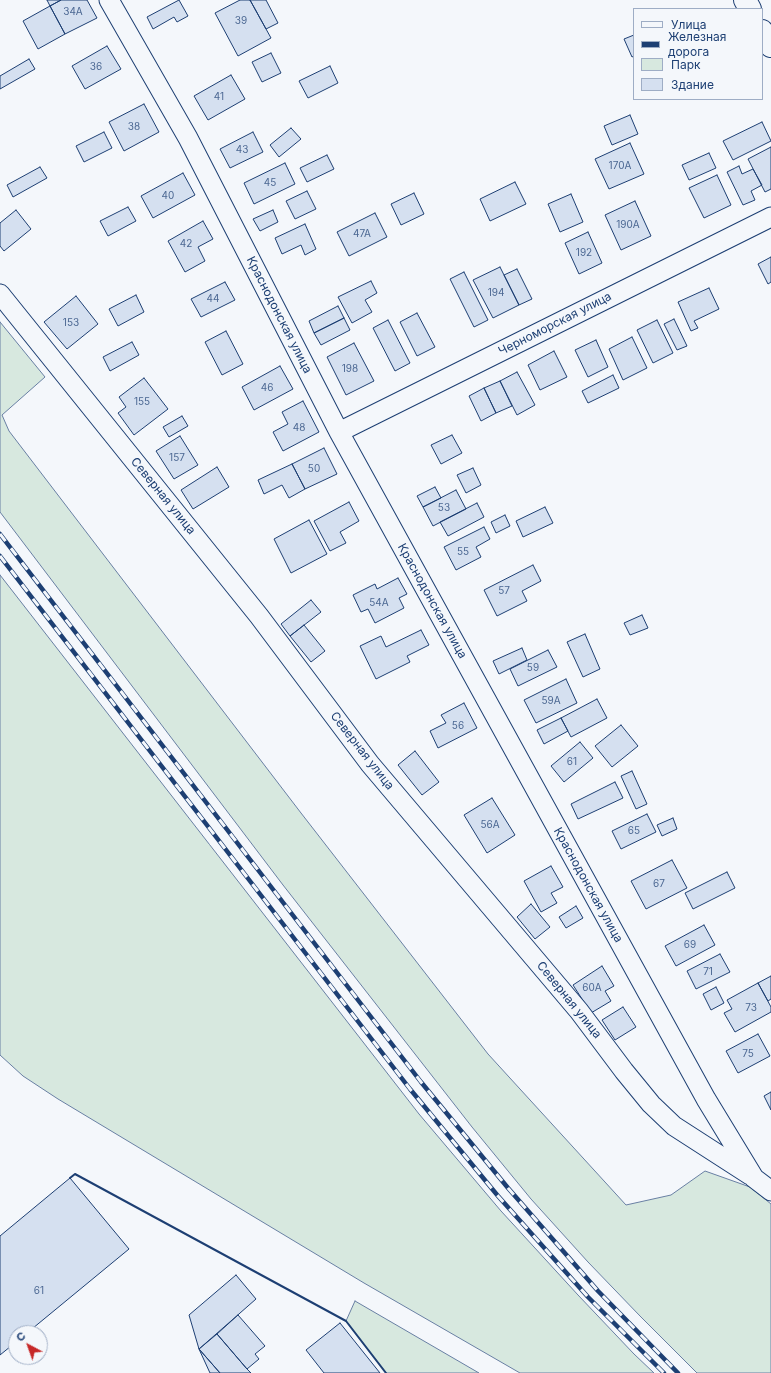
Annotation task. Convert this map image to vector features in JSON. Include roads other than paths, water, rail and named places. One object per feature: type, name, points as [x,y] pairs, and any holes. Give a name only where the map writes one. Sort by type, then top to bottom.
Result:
[{"type":"street","name":"Краснодонская улица","points":[[109,0],[188,138],[339,432],[706,1099],[754,1178],[771,1191]]},
{"type":"street","points":[[763,33],[771,46]]},
{"type":"street","name":"Черноморская улица","points":[[339,432],[771,216]]},
{"type":"street","name":"Северная улица","points":[[0,294],[259,616],[370,764],[580,1011],[651,1104],[674,1126],[754,1178]]},
{"type":"railway","points":[[0,534],[421,1082],[508,1188],[598,1291],[678,1373]]},
{"type":"railway","points":[[0,556],[410,1089],[498,1196],[588,1297],[664,1373]]}]
